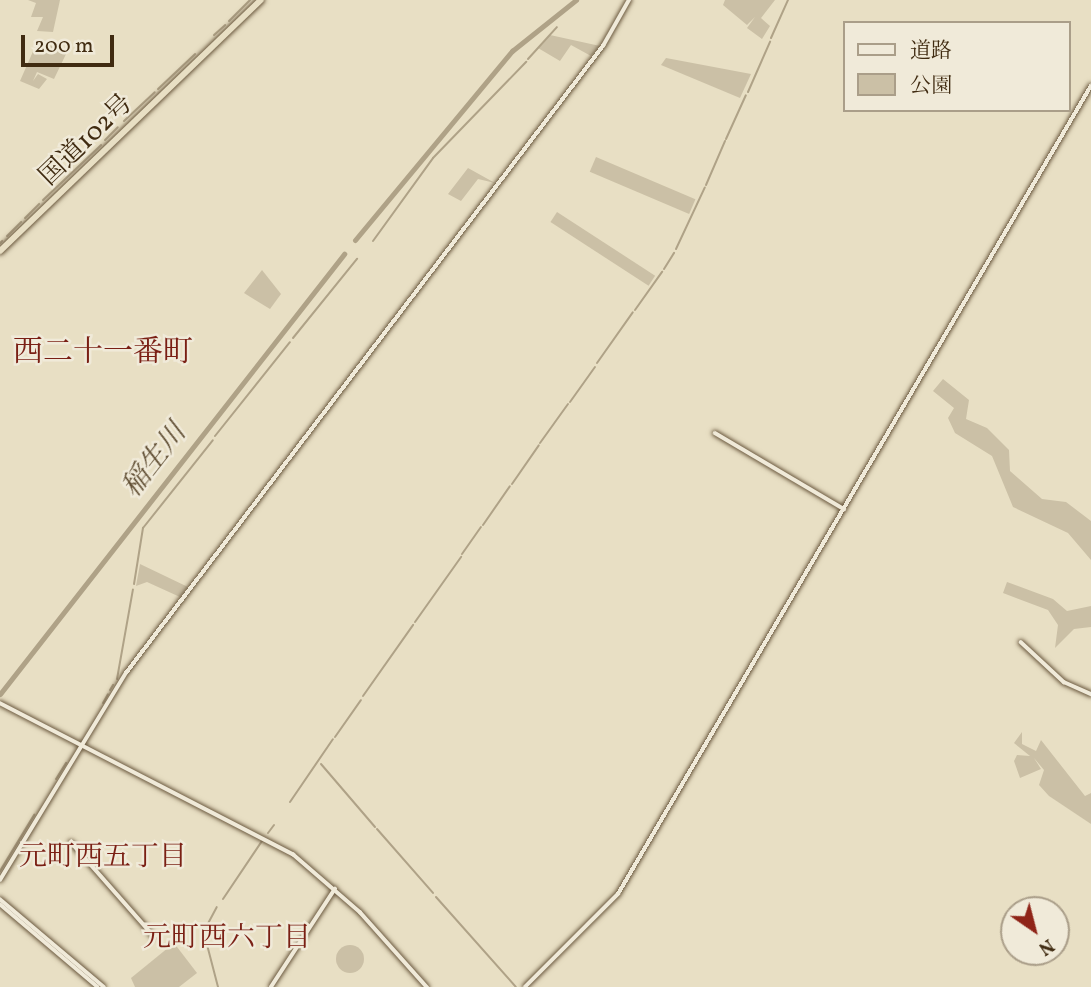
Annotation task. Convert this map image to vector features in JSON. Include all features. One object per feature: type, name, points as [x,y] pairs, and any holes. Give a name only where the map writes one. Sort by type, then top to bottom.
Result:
[{"type":"highway","name":"国道102号","points":[[0,251],[261,0]]},
{"type":"street","points":[[0,880],[130,667],[603,46],[629,0]]},
{"type":"street","points":[[525,987],[614,900],[1091,86]]},
{"type":"street","points":[[715,433],[844,509]]},
{"type":"street","points":[[1020,642],[1064,681],[1091,694]]},
{"type":"street","points":[[0,703],[284,849],[335,889],[428,987]]},
{"type":"street","points":[[71,842],[154,936]]},
{"type":"street","points":[[271,987],[335,889]]},
{"type":"street","points":[[0,902],[101,987]]},
{"type":"green space","points":[[28,0],[60,0],[53,32],[37,31],[43,17],[31,17],[36,3]]},
{"type":"green space","points":[[725,0],[775,0],[761,18],[770,26],[762,39],[747,28],[755,17],[747,25],[723,5]]},
{"type":"green space","points":[[550,35],[600,46],[591,56],[571,45],[560,61],[538,48]]},
{"type":"green space","points":[[38,40],[67,52],[54,79],[37,72],[33,81],[38,74],[47,79],[39,89],[20,81]]},
{"type":"green space","points":[[666,58],[751,74],[740,98],[661,65]]},
{"type":"green space","points":[[596,157],[695,199],[689,214],[590,172]]},
{"type":"green space","points":[[468,168],[495,183],[478,179],[461,201],[448,194]]},
{"type":"green space","points":[[557,212],[655,276],[649,286],[550,222]]},
{"type":"green space","points":[[262,270],[281,294],[270,309],[244,293]]},
{"type":"green space","points":[[943,379],[969,400],[966,419],[987,428],[1009,450],[1010,471],[1042,499],[1066,502],[1091,521],[1091,560],[1068,533],[1013,507],[992,456],[955,433],[948,418],[954,408],[933,391]]},
{"type":"green space","points":[[140,564],[188,587],[180,597],[147,582],[136,586]]},
{"type":"green space","points":[[1007,582],[1053,599],[1067,611],[1091,606],[1091,627],[1074,629],[1055,648],[1058,625],[1048,610],[1003,593]]},
{"type":"green space","points":[[1022,732],[1022,744],[1036,751],[1041,740],[1085,796],[1091,793],[1091,824],[1049,796],[1039,785],[1044,770],[1034,758],[1041,769],[1020,778],[1014,761],[1017,755],[1030,756],[1014,743]]},
{"type":"green space","points":[[174,943],[197,973],[179,987],[135,987],[131,978]]},
{"type":"green space","points":[[350,945],[360,949],[364,959],[360,969],[350,973],[340,969],[336,959],[340,949]]},
{"type":"waterway","points":[[229,21],[250,0]]},
{"type":"waterway","name":"稲生川","points":[[355,240],[512,51],[576,0]]},
{"type":"waterway","points":[[771,38],[788,0]]},
{"type":"waterway","points":[[214,35],[225,25]]},
{"type":"waterway","points":[[528,59],[557,27]]},
{"type":"waterway","points":[[748,92],[770,42]]},
{"type":"waterway","points":[[158,89],[195,54]]},
{"type":"waterway","points":[[373,241],[433,158],[526,62]]},
{"type":"waterway","points":[[124,121],[155,92]]},
{"type":"waterway","points":[[726,139],[746,95]]},
{"type":"waterway","points":[[105,140],[118,127]]},
{"type":"waterway","points":[[706,185],[725,141]]},
{"type":"waterway","points":[[43,200],[101,145]]},
{"type":"waterway","points":[[676,249],[705,187]]},
{"type":"waterway","points":[[25,218],[39,204]]},
{"type":"waterway","points":[[7,236],[21,222]]},
{"type":"waterway","points":[[664,269],[674,253]]},
{"type":"waterway","name":"稲生川","points":[[0,694],[344,254]]},
{"type":"waterway","points":[[293,338],[357,259]]},
{"type":"waterway","points":[[635,310],[662,272]]},
{"type":"waterway","points":[[597,363],[633,312]]},
{"type":"waterway","points":[[215,436],[290,342]]},
{"type":"waterway","points":[[570,402],[595,367]]},
{"type":"waterway","points":[[540,443],[568,404]]},
{"type":"waterway","points":[[134,584],[143,528],[213,440]]},
{"type":"waterway","points":[[512,484],[539,445]]},
{"type":"waterway","points":[[483,525],[510,486]]},
{"type":"waterway","points":[[462,554],[481,527]]},
{"type":"waterway","points":[[415,622],[461,557]]},
{"type":"waterway","points":[[117,679],[133,589]]},
{"type":"waterway","points":[[363,696],[413,625]]},
{"type":"waterway","points":[[110,690],[113,685]]},
{"type":"waterway","points":[[103,703],[108,694]]},
{"type":"waterway","points":[[335,737],[361,700]]},
{"type":"waterway","points":[[290,802],[333,739]]},
{"type":"waterway","points":[[56,779],[66,763]]},
{"type":"waterway","points":[[321,764],[375,827]]},
{"type":"waterway","points":[[0,871],[34,815]]},
{"type":"waterway","points":[[268,833],[274,825]]},
{"type":"waterway","points":[[377,829],[433,893]]},
{"type":"waterway","points":[[223,899],[262,841]]},
{"type":"waterway","points":[[436,897],[516,987]]},
{"type":"waterway","points":[[204,931],[217,907]]},
{"type":"waterway","points":[[205,937],[218,987]]},
{"type":"district","name":"西二十一番町","points":[[103,353]]},
{"type":"district","name":"元町西五丁目","points":[[103,858]]},
{"type":"district","name":"元町西六丁目","points":[[227,939]]}]
